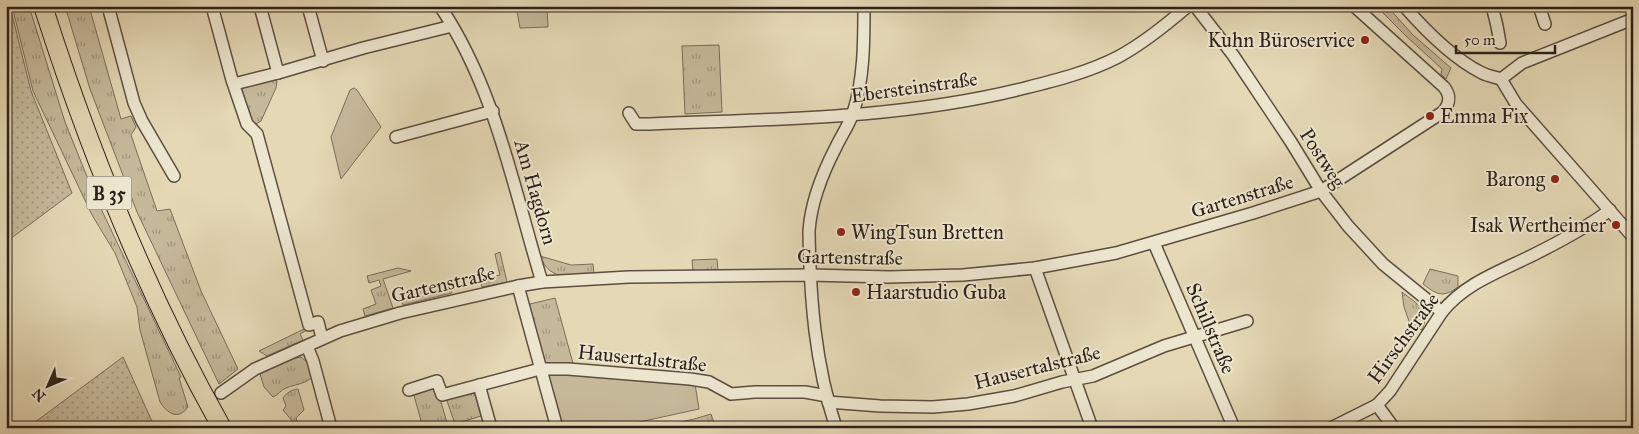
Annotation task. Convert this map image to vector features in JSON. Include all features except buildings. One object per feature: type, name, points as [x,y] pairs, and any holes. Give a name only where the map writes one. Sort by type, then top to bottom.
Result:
[{"type":"main road","name":"B 35","points":[[42,6],[74,101],[123,227],[174,338],[222,428]]},
{"type":"street","points":[[108,6],[134,103],[142,122],[174,176]]},
{"type":"street","points":[[212,6],[247,124],[257,134],[309,325],[318,322],[322,338]]},
{"type":"street","points":[[260,6],[278,74]]},
{"type":"street","points":[[308,6],[323,61]]},
{"type":"street","name":"Am Hagdorn","points":[[440,6],[470,58],[493,111],[542,282]]},
{"type":"street","points":[[836,428],[827,399],[813,322],[809,231],[810,216],[816,191],[826,166],[852,115],[857,96],[861,70],[864,6]]},
{"type":"street","name":"Ebersteinstraße","points":[[629,113],[636,124],[819,118],[960,102],[1067,77],[1091,69],[1153,36],[1188,6]]},
{"type":"street","name":"Postweg","points":[[1195,6],[1237,61],[1321,191],[1348,226],[1383,264],[1442,312]]},
{"type":"street","name":"Gartenstraße","points":[[222,392],[255,369],[340,331],[400,313],[518,286],[542,282],[629,277],[810,275],[926,277],[1035,268],[1100,256],[1154,243],[1321,191],[1443,112],[1450,98],[1444,87],[1354,6]]},
{"type":"street","points":[[1404,6],[1428,32],[1462,60],[1483,73],[1501,79],[1516,104],[1633,237]]},
{"type":"street","points":[[1540,6],[1545,24]]},
{"type":"street","points":[[1496,7],[1500,42]]},
{"type":"street","points":[[1501,79],[1522,63],[1633,19]]},
{"type":"street","points":[[234,84],[278,74],[363,48],[452,26]]},
{"type":"street","points":[[396,137],[493,111]]},
{"type":"street","name":"Hirschstraße","points":[[1331,428],[1377,405],[1390,391],[1442,312],[1452,300],[1465,290],[1574,233],[1610,210]]},
{"type":"street","name":"Schillstraße","points":[[1154,243],[1234,428]]},
{"type":"street","points":[[1035,268],[1092,428]]},
{"type":"street","points":[[518,286],[556,428]]},
{"type":"street","name":"Hausertalstraße","points":[[409,390],[438,381],[442,395],[540,369],[568,369],[709,382],[731,394],[805,392],[827,399],[889,406],[949,406],[1014,396],[1075,379],[1093,376],[1164,346],[1247,321]]},
{"type":"street","points":[[307,346],[313,361],[331,428]]},
{"type":"street","points":[[479,385],[491,428]]},
{"type":"street","points":[[1377,405],[1394,428]]},
{"type":"green space","points":[[6,6],[10,6],[31,91],[72,193],[6,242]]},
{"type":"green space","points":[[12,6],[29,6],[65,122],[94,194],[181,377],[179,378],[188,407],[180,414],[169,412],[160,402],[140,330],[137,307],[115,253],[92,215],[33,91]]},
{"type":"green space","points":[[65,6],[89,6],[121,119],[131,116],[136,127],[131,135],[157,211],[170,209],[201,291],[238,369],[219,384],[137,212],[90,89]]},
{"type":"green space","points":[[516,6],[547,6],[548,27],[520,28]]},
{"type":"green space","points":[[1376,6],[1387,6],[1413,35],[1451,68],[1446,79],[1441,74],[1442,69]]},
{"type":"green space","points":[[719,45],[722,112],[685,114],[682,46]]},
{"type":"green space","points":[[271,78],[277,81],[276,88],[261,121],[256,124],[249,121],[241,91],[243,86]]},
{"type":"green space","points":[[354,88],[381,127],[341,179],[331,137],[350,90]]},
{"type":"green space","points":[[500,252],[507,282],[482,287],[480,279],[500,275],[495,254]]},
{"type":"green space","points":[[540,256],[571,265],[593,264],[594,274],[562,276],[556,274],[544,265]]},
{"type":"green space","points":[[717,259],[718,271],[693,271],[692,260]]},
{"type":"green space","points":[[398,268],[411,271],[383,279],[393,308],[365,316],[363,309],[376,304],[371,290],[381,286],[379,280],[369,283],[367,276]]},
{"type":"green space","points":[[1430,269],[1458,276],[1458,287],[1444,294],[1432,291],[1423,284]]},
{"type":"green space","points":[[449,285],[452,293],[403,305],[400,297]]},
{"type":"green space","points":[[1402,292],[1424,312],[1425,317],[1422,330],[1410,324],[1404,307]]},
{"type":"green space","points":[[555,298],[574,367],[544,365],[526,305]]},
{"type":"green space","points":[[306,328],[307,330],[300,334],[303,340],[267,356],[259,351]]},
{"type":"green space","points":[[123,357],[155,428],[67,428],[64,425],[61,428],[27,428]]},
{"type":"green space","points":[[301,357],[307,362],[313,376],[304,382],[284,389],[273,397],[264,387],[260,374],[291,359]]},
{"type":"green space","points":[[555,373],[695,384],[699,409],[612,428],[559,428],[548,376]]},
{"type":"green space","points":[[436,385],[448,426],[423,428],[413,392]]},
{"type":"green space","points":[[298,389],[304,410],[296,418],[300,428],[283,410],[286,406],[283,398],[286,394]]},
{"type":"green space","points":[[474,391],[481,416],[455,424],[446,398]]},
{"type":"green space","points":[[711,414],[716,428],[654,428],[694,419]]},
{"type":"place","name":"Kuhn Büroservice","points":[[1365,40]]},
{"type":"place","name":"Emma Fix","points":[[1430,116]]},
{"type":"place","name":"Barong","points":[[1555,179]]},
{"type":"place","name":"Isak Wertheimer","points":[[1616,225]]},
{"type":"place","name":"WingTsun Bretten","points":[[841,232]]},
{"type":"place","name":"Haarstudio Guba","points":[[856,292]]}]
